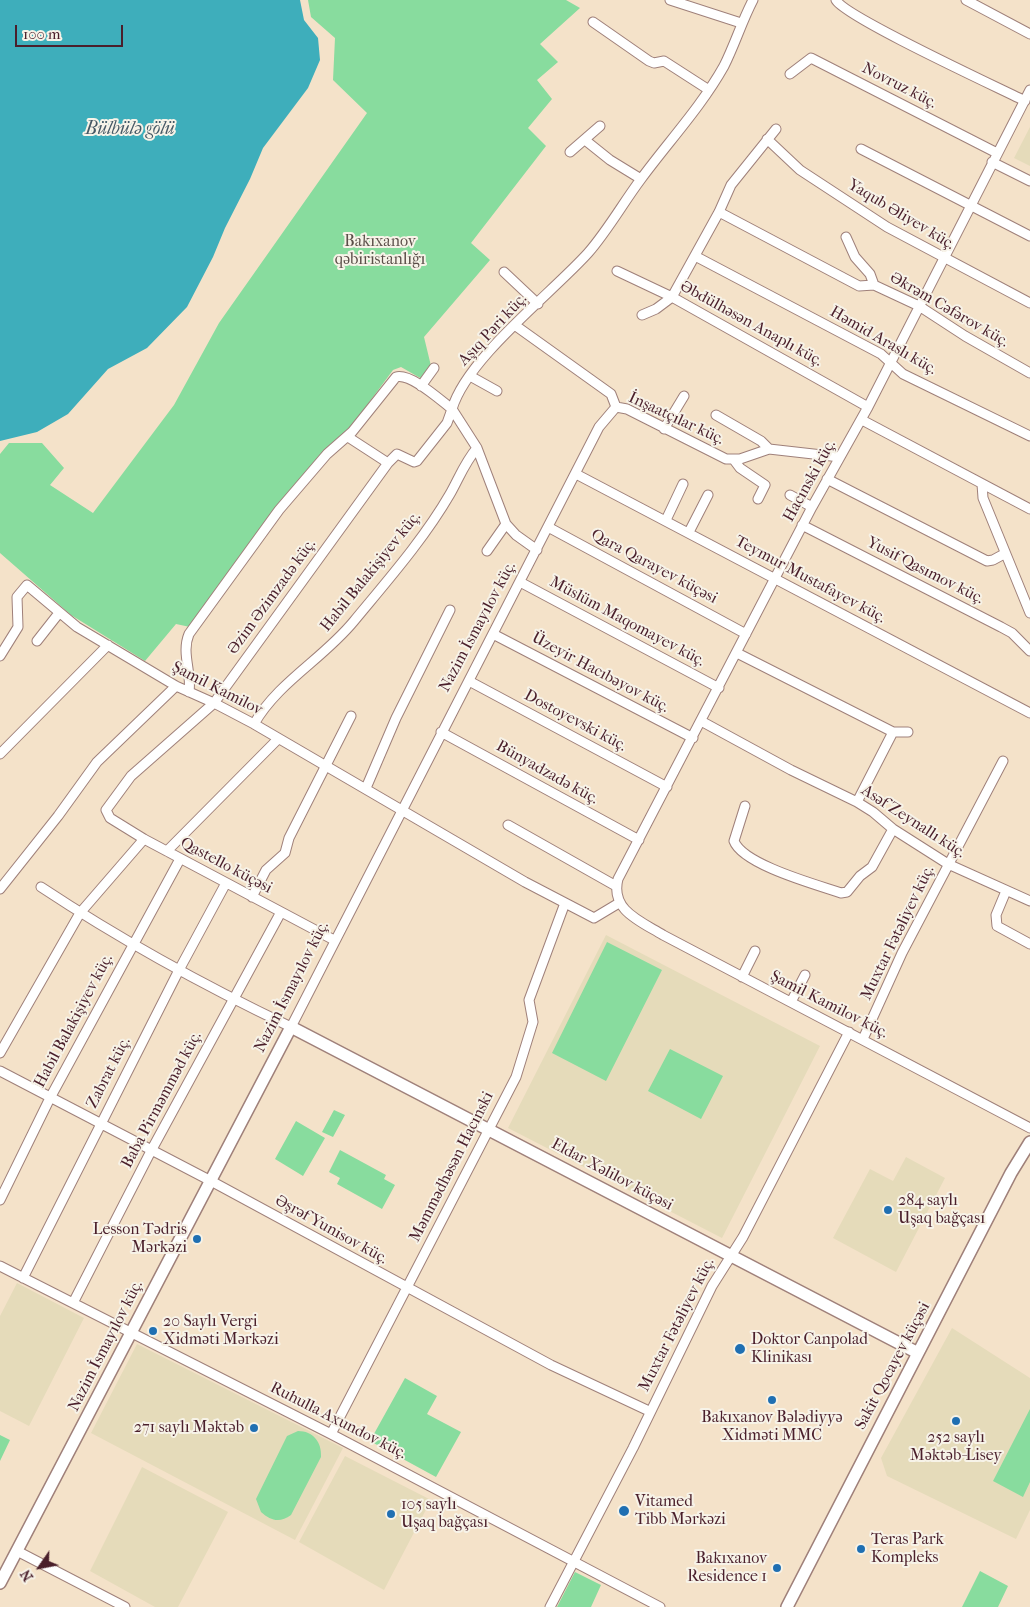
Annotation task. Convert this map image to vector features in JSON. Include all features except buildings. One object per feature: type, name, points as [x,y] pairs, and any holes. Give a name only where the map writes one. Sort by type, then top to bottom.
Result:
[{"type":"street","points":[[670,0],[741,24]]},
{"type":"street","name":"Aşıq Pəri küç.","points":[[452,409],[470,376],[497,344],[588,253],[616,218],[641,179],[691,118],[732,48],[753,0]]},
{"type":"street","points":[[836,0],[848,10],[930,54],[1025,101]]},
{"type":"street","points":[[966,0],[1030,34]]},
{"type":"street","points":[[593,22],[649,61],[654,63],[664,61],[709,90]]},
{"type":"street","name":"Novruz küç.","points":[[790,74],[811,58],[997,153]]},
{"type":"street","name":"Hacınski küç.","points":[[616,886],[802,525],[827,478],[862,420],[1030,90]]},
{"type":"street","points":[[570,152],[600,126]]},
{"type":"street","points":[[642,315],[656,309],[672,297],[719,212],[731,185],[776,129]]},
{"type":"street","name":"Yaqub Əliyev küç.","points":[[767,139],[810,178],[861,208],[887,227],[944,259],[1030,303]]},
{"type":"street","points":[[585,140],[610,160],[641,179]]},
{"type":"street","points":[[861,149],[1030,236]]},
{"type":"street","points":[[992,162],[1030,181]]},
{"type":"street","name":"Əkrəm Cəfərov küç.","points":[[719,212],[859,286],[874,285],[919,306],[965,336],[1030,373]]},
{"type":"street","points":[[846,237],[855,257],[870,274],[874,285]]},
{"type":"street","name":"Həmid Araslı küç.","points":[[695,256],[881,354],[903,374],[1030,436]]},
{"type":"street","name":"Əbdülhəsən Anaplı küç.","points":[[617,271],[672,297],[868,407]]},
{"type":"street","points":[[504,272],[538,304]]},
{"type":"street","points":[[516,326],[611,394],[616,408]]},
{"type":"street","points":[[421,386],[434,368]]},
{"type":"street","points":[[470,376],[497,391]]},
{"type":"street","points":[[189,692],[190,682],[186,653],[189,634],[279,510],[328,454],[348,437],[396,377],[404,377],[421,386],[452,409],[476,448],[506,524],[516,535],[537,550]]},
{"type":"street","points":[[664,428],[684,396]]},
{"type":"street","name":"İnşaatçılar küç.","points":[[616,408],[627,409],[719,457],[734,460],[769,449],[840,456]]},
{"type":"street","name":"Nazim İsmayılov küç.","points":[[1,1579],[18,1551],[130,1333],[211,1181],[400,810],[537,550],[599,427],[616,408]]},
{"type":"street","points":[[348,437],[388,463],[397,454],[414,462],[417,461],[447,423],[452,409]]},
{"type":"street","points":[[716,414],[761,441],[769,449]]},
{"type":"street","points":[[862,420],[1030,509]]},
{"type":"street","name":"Habil Balakişiyev küç.","points":[[254,724],[277,691],[326,651],[353,622],[450,494],[469,457],[476,448]]},
{"type":"street","points":[[734,460],[747,474],[765,485],[758,500]]},
{"type":"street","name":"Əzim Əzimzadə küç.","points":[[106,813],[120,789],[131,776],[214,703],[388,463]]},
{"type":"street","name":"Teymur Mustafayev küç.","points":[[576,474],[1030,713]]},
{"type":"street","points":[[827,478],[987,561],[1004,554]]},
{"type":"street","points":[[666,520],[683,484]]},
{"type":"street","points":[[982,484],[983,498],[1004,554],[1030,613]]},
{"type":"street","points":[[689,532],[708,495]]},
{"type":"street","points":[[790,495],[812,507]]},
{"type":"street","points":[[486,552],[506,524]]},
{"type":"street","name":"Yusif Qasımov küç.","points":[[802,525],[1001,627],[1016,636],[1029,648]]},
{"type":"street","name":"Qara Qarayev küçəsi","points":[[548,527],[746,634]]},
{"type":"street","name":"Müslüm Maqomayev küç.","points":[[520,582],[719,688]]},
{"type":"street","name":"Şamil Kamilov","points":[[0,656],[18,627],[17,597],[27,585],[59,613],[108,645],[176,686],[254,724],[326,767],[366,788],[400,810]]},
{"type":"street","points":[[366,788],[396,718],[450,610]]},
{"type":"street","points":[[37,640],[59,613]]},
{"type":"street","name":"Üzeyir Hacıbəyov küç.","points":[[493,634],[692,738]]},
{"type":"street","points":[[0,754],[108,645]]},
{"type":"street","points":[[737,653],[893,732],[908,732]]},
{"type":"street","name":"Dostoyevski küç.","points":[[468,681],[667,787]]},
{"type":"street","points":[[0,888],[58,816],[97,762],[176,686]]},
{"type":"street","points":[[252,897],[266,870],[285,853],[289,838],[351,716]]},
{"type":"street","name":"Asəf Zeynallı küç.","points":[[701,721],[791,770],[857,802],[873,812],[893,829],[948,864],[1030,901]]},
{"type":"street","name":"Bünyadzadə küç.","points":[[442,732],[639,840]]},
{"type":"street","points":[[857,802],[893,732]]},
{"type":"street","points":[[167,851],[278,739]]},
{"type":"street","name":"Muxtar Fətəliyev küç.","points":[[863,1039],[902,953],[1003,761]]},
{"type":"street","points":[[745,806],[734,841],[741,851],[790,876],[842,894],[847,892],[858,878],[872,867],[893,829]]},
{"type":"street","points":[[400,810],[594,918],[619,903],[616,886],[508,826]]},
{"type":"street","name":"Qastello küçəsi","points":[[106,813],[110,818],[144,839],[334,940]]},
{"type":"street","points":[[0,1053],[80,913],[144,839]]},
{"type":"street","name":"Habil Balakişiyev küç.","points":[[0,1200],[50,1098],[180,859]]},
{"type":"street","name":"Zabrat küç.","points":[[23,1278],[179,970],[226,883]]},
{"type":"street","points":[[41,887],[80,913],[179,970],[232,999],[290,1027]]},
{"type":"street","points":[[1006,890],[996,915],[997,926],[1030,944]]},
{"type":"street","name":"Məmmədhəsən Hacınski","points":[[331,1434],[516,1076],[533,1022],[529,1000],[564,903]]},
{"type":"street","name":"Şamil Kamilov küç.","points":[[619,903],[625,911],[663,935],[1030,1128]]},
{"type":"street","name":"Baba Pirməmməd küç.","points":[[73,1303],[151,1151],[281,912]]},
{"type":"street","points":[[742,977],[755,951]]},
{"type":"street","points":[[791,1002],[805,975]]},
{"type":"street","name":"Eldar Xəlilov küçəsi","points":[[290,1027],[918,1353]]},
{"type":"street","name":"Muxtar Fətəliyev küç.","points":[[550,1607],[633,1448],[649,1411],[712,1286],[731,1256],[849,1032]]},
{"type":"street","name":"Əşrəf Yunisov küç.","points":[[0,1071],[100,1125],[211,1181],[551,1365],[649,1411]]},
{"type":"street","name":"Sakit Qocayev küçəsi","points":[[787,1607],[1011,1173],[1030,1142]]},
{"type":"street","name":"Ruhulla Axundov küç.","points":[[0,1266],[331,1434],[660,1607]]},
{"type":"street","points":[[18,1551],[125,1607]]},
{"type":"shaded area","points":[[1030,127],[1030,166],[1014,158]]},
{"type":"shaded area","points":[[606,935],[820,1046],[722,1238],[508,1128]]},
{"type":"shaded area","name":"284 saylı Uşaq bağçası","points":[[906,1157],[945,1178],[896,1272],[833,1238],[870,1169],[893,1181]]},
{"type":"shaded area","points":[[17,1283],[84,1318],[29,1426],[0,1411],[0,1316]]},
{"type":"shaded area","points":[[952,1328],[1030,1378],[1030,1510],[1016,1539],[887,1476],[881,1458]]},
{"type":"shaded area","points":[[137,1344],[343,1448],[295,1540],[91,1433]]},
{"type":"shaded area","points":[[345,1456],[431,1500],[384,1590],[299,1542]]},
{"type":"shaded area","points":[[142,1467],[228,1512],[178,1607],[155,1607],[90,1571]]},
{"type":"green space","name":"Bakıxanov qəbiristanlığı","points":[[308,0],[566,0],[580,8],[540,44],[558,62],[537,80],[552,99],[528,128],[546,146],[471,243],[490,260],[424,337],[431,366],[422,379],[401,367],[393,370],[345,435],[190,627],[176,624],[145,661],[71,615],[0,553],[0,454],[9,443],[42,443],[64,468],[50,485],[93,513],[174,405],[219,323],[367,113],[333,80],[335,38],[311,17]]},
{"type":"green space","points":[[607,942],[662,970],[606,1081],[552,1053]]},
{"type":"green space","points":[[670,1049],[723,1076],[701,1119],[648,1091]]},
{"type":"green space","points":[[334,1110],[345,1115],[333,1137],[322,1132]]},
{"type":"green space","points":[[296,1121],[325,1138],[303,1176],[275,1159]]},
{"type":"green space","points":[[340,1150],[386,1175],[384,1179],[395,1185],[382,1209],[337,1184],[340,1178],[329,1172]]},
{"type":"green space","points":[[405,1378],[437,1396],[427,1414],[461,1432],[436,1477],[370,1441]]},
{"type":"green space","points":[[1030,1409],[1030,1482],[1023,1497],[993,1481]]},
{"type":"green space","points":[[298,1431],[308,1433],[316,1438],[320,1447],[321,1457],[291,1515],[279,1520],[272,1519],[261,1512],[256,1499],[287,1436]]},
{"type":"green space","points":[[0,1435],[10,1440],[0,1461]]},
{"type":"green space","points":[[980,1571],[1008,1586],[998,1607],[962,1607]]},
{"type":"green space","points":[[575,1572],[601,1585],[591,1607],[557,1607]]},
{"type":"water","name":"Bülbülə gölü","points":[[0,0],[300,0],[304,20],[318,38],[320,60],[308,88],[263,148],[213,257],[187,307],[147,348],[108,369],[68,414],[37,432],[0,441]]},
{"type":"place","name":"284 saylı Uşaq bağçası","points":[[888,1210]]},
{"type":"place","name":"Lesson Tədris Mərkəzi","points":[[197,1239]]},
{"type":"place","name":"20 Saylı Vergi Xidməti Mərkəzi","points":[[153,1331]]},
{"type":"place","name":"Doktor Canpolad Klinikası","points":[[740,1349]]},
{"type":"place","name":"Bakıxanov Bələdiyyə Xidməti MMC","points":[[772,1400]]},
{"type":"place","name":"252 saylı Məktəb-Lisey","points":[[956,1421]]},
{"type":"place","name":"271 saylı Məktəb","points":[[254,1428]]},
{"type":"place","name":"Vitamed Tibb Mərkəzi","points":[[624,1511]]},
{"type":"place","name":"105 saylı Uşaq bağçası","points":[[391,1514]]},
{"type":"place","name":"Teras Park Kompleks","points":[[861,1549]]},
{"type":"place","name":"Bakıxanov Residence 1","points":[[777,1568]]}]
